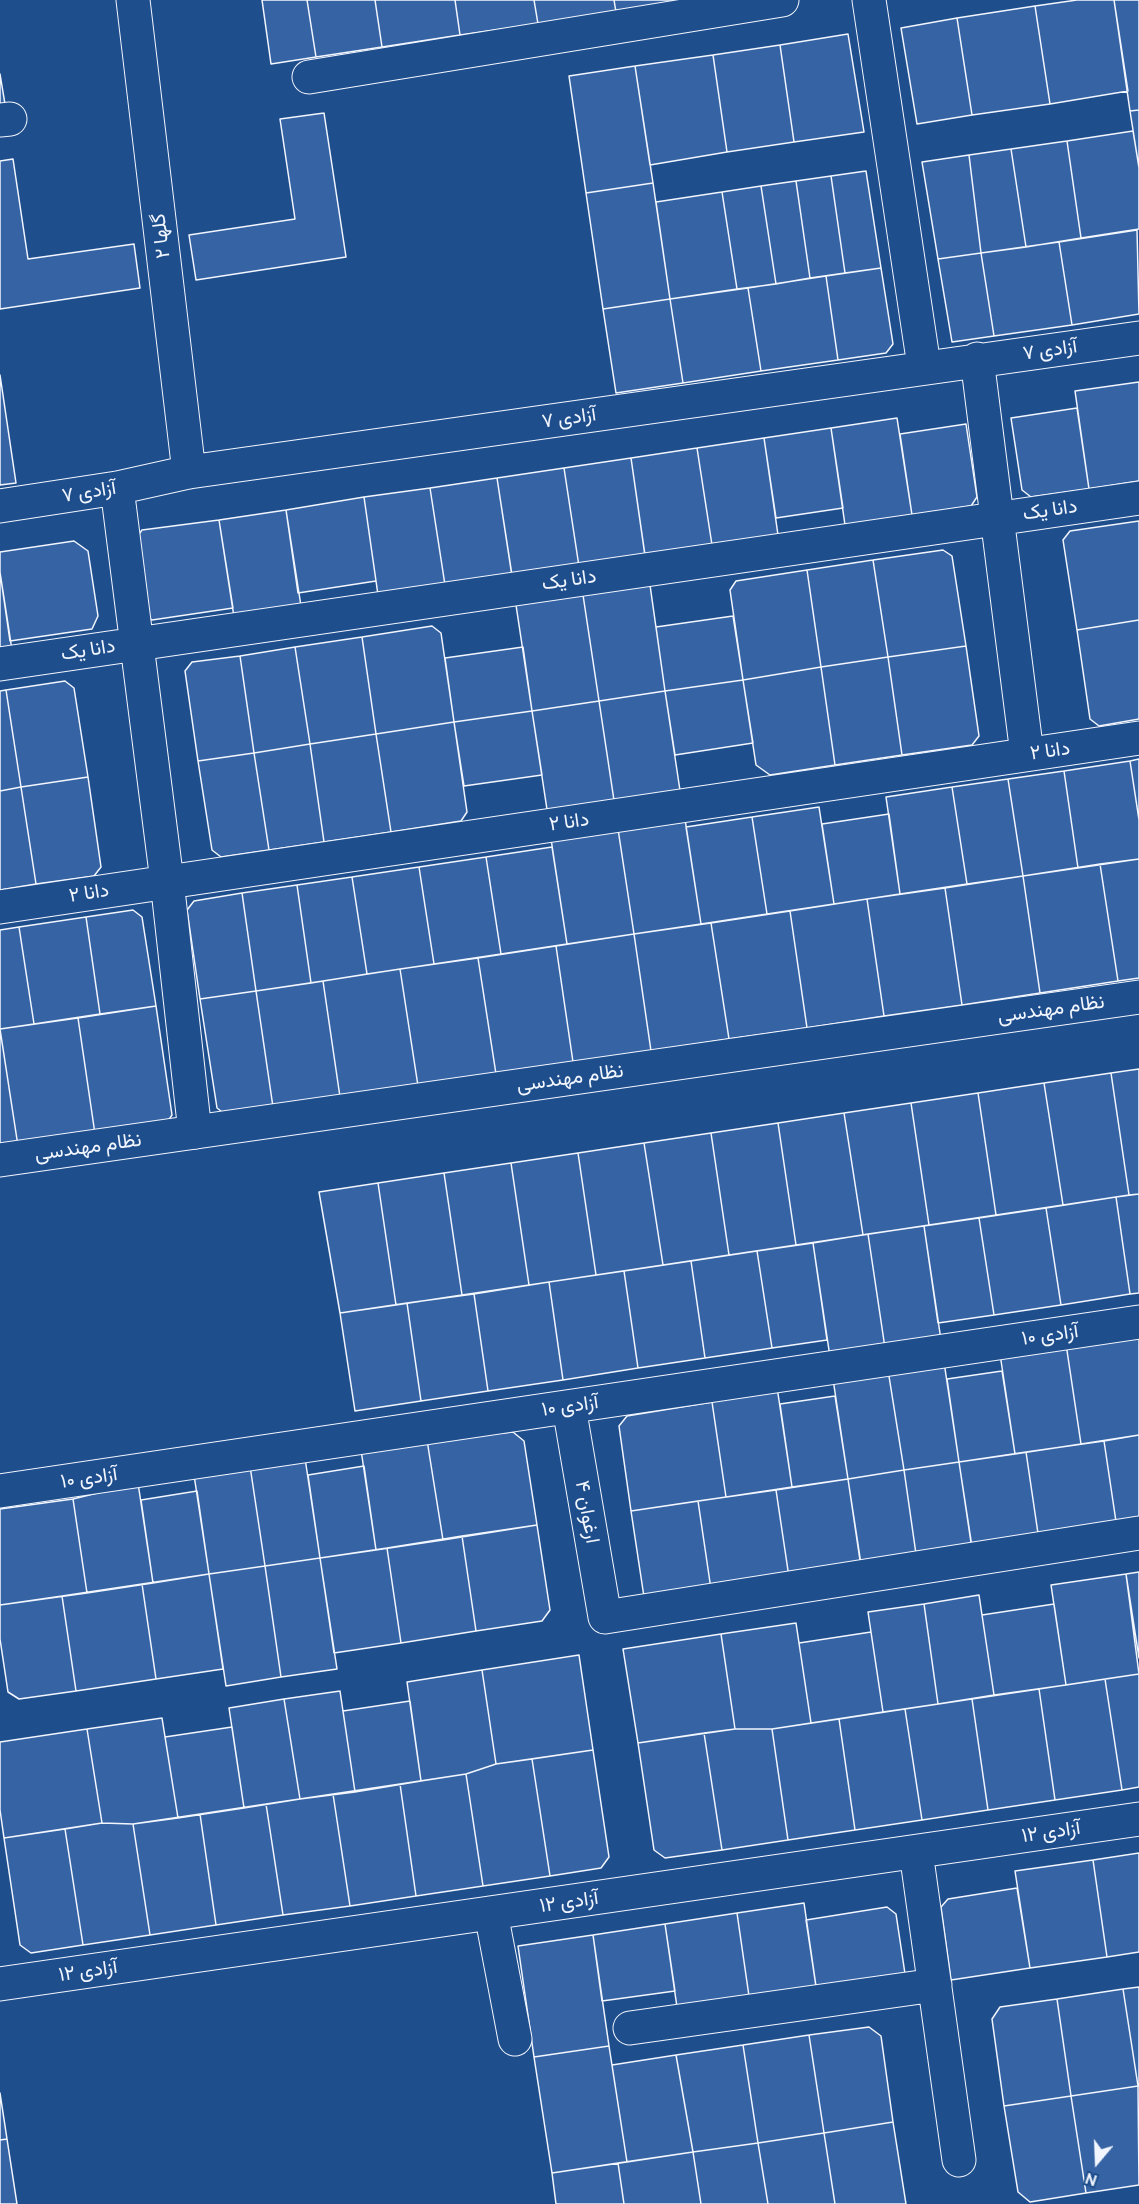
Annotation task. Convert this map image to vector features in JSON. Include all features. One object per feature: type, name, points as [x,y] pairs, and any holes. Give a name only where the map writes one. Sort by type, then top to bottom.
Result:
[{"type":"street","name":"گلها ۲","points":[[133,0],[189,472]]},
{"type":"street","points":[[309,77],[782,0]]},
{"type":"street","points":[[869,0],[924,366]]},
{"type":"street","name":"آزادی ۷","points":[[0,506],[117,488],[189,472],[924,366],[1139,338]]},
{"type":"street","points":[[977,359],[1027,754]]},
{"type":"street","points":[[117,488],[167,881],[195,1132]]},
{"type":"street","name":"دانا یک","points":[[0,664],[135,642],[1139,498]]},
{"type":"street","name":"دانا ۲","points":[[0,907],[1139,738]]},
{"type":"street","name":"نظام مهندسی","points":[[0,1160],[1139,997]]},
{"type":"street","name":"آزادی ۱۰","points":[[0,1491],[1139,1322]]},
{"type":"street","name":"ارغوان ۴","points":[[569,1407],[605,1617],[1139,1533]]},
{"type":"street","name":"آزادی ۱۲","points":[[0,1984],[1139,1820]]},
{"type":"street","points":[[916,1852],[959,2160]]},
{"type":"street","points":[[491,1913],[515,2039]]},
{"type":"street","points":[[630,2028],[935,1985]]},
{"type":"building","points":[[262,0],[307,0],[316,57],[271,64]]},
{"type":"building","points":[[307,0],[375,0],[382,47],[316,57]]},
{"type":"building","points":[[375,0],[455,0],[460,35],[382,47]]},
{"type":"building","points":[[455,0],[534,0],[538,24],[460,35]]},
{"type":"building","points":[[534,0],[614,0],[616,12],[538,24]]},
{"type":"building","points":[[614,0],[694,0],[616,12]]},
{"type":"building","points":[[1077,0],[1114,0],[1128,91],[1050,104],[1035,6]]},
{"type":"building","points":[[1114,0],[1139,0],[1139,110],[1130,111]]},
{"type":"building","points":[[1035,6],[1050,104],[972,115],[957,18]]},
{"type":"building","points":[[957,18],[972,115],[917,124],[901,28]]},
{"type":"building","points":[[848,34],[864,132],[794,142],[780,45]]},
{"type":"building","points":[[780,45],[794,142],[727,152],[713,55]]},
{"type":"building","points":[[713,55],[727,152],[650,165],[635,66]]},
{"type":"building","points":[[635,66],[653,183],[586,193],[569,76]]},
{"type":"building","points":[[0,74],[5,104],[0,104]]},
{"type":"building","points":[[1139,110],[1139,168],[1130,111]]},
{"type":"building","points":[[324,113],[346,257],[196,280],[189,235],[295,219],[280,119]]},
{"type":"building","points":[[1133,131],[1139,168],[1139,229],[1081,238],[1067,141]]},
{"type":"building","points":[[1067,141],[1081,238],[1026,247],[1011,149]]},
{"type":"building","points":[[1011,149],[1026,247],[981,253],[969,155]]},
{"type":"building","points":[[969,155],[981,253],[938,259],[922,162]]},
{"type":"building","points":[[13,159],[28,259],[134,244],[140,288],[0,309],[0,161]]},
{"type":"building","points":[[866,171],[881,268],[845,273],[831,176]]},
{"type":"building","points":[[831,176],[845,273],[810,278],[796,181]]},
{"type":"building","points":[[796,181],[810,278],[776,284],[761,186]]},
{"type":"building","points":[[653,183],[670,299],[603,309],[586,193]]},
{"type":"building","points":[[761,186],[776,284],[737,289],[722,192]]},
{"type":"building","points":[[722,192],[737,289],[670,299],[656,202]]},
{"type":"building","points":[[1137,230],[1139,314],[1072,325],[1059,242]]},
{"type":"building","points":[[1059,242],[1072,325],[994,336],[981,253]]},
{"type":"building","points":[[981,253],[994,336],[952,342],[938,259]]},
{"type":"building","points":[[881,268],[893,344],[886,353],[838,360],[826,276]]},
{"type":"building","points":[[826,276],[838,360],[761,371],[748,288]]},
{"type":"building","points":[[748,288],[761,371],[683,383],[670,299]]},
{"type":"building","points":[[670,299],[683,383],[616,393],[603,309]]},
{"type":"building","points":[[0,375],[16,483],[0,485]]},
{"type":"building","points":[[1139,382],[1139,481],[1089,489],[1075,391]]},
{"type":"building","points":[[1077,408],[1089,489],[1031,497],[1022,490],[1011,418]]},
{"type":"building","points":[[897,418],[912,515],[845,525],[831,428]]},
{"type":"building","points":[[966,424],[977,497],[971,506],[912,515],[900,434]]},
{"type":"building","points":[[831,428],[843,508],[776,518],[764,438]]},
{"type":"building","points":[[764,438],[778,535],[712,545],[697,448]]},
{"type":"building","points":[[697,448],[712,545],[645,555],[631,458]]},
{"type":"building","points":[[631,458],[646,563],[580,573],[564,468]]},
{"type":"building","points":[[564,468],[580,573],[513,583],[497,478]]},
{"type":"building","points":[[497,478],[512,575],[445,585],[430,488]]},
{"type":"building","points":[[430,488],[445,585],[378,595],[364,497]]},
{"type":"building","points":[[364,497],[376,581],[298,593],[286,510]]},
{"type":"building","points":[[286,510],[301,606],[234,617],[219,520]]},
{"type":"building","points":[[219,520],[233,608],[152,620],[142,614],[132,544],[142,530]]},
{"type":"building","points":[[1139,521],[1139,620],[1077,630],[1063,540],[1070,531]]},
{"type":"building","points":[[74,541],[88,551],[98,616],[92,629],[10,641],[0,572],[0,552]]},
{"type":"building","points":[[943,550],[952,556],[966,646],[888,657],[873,560]]},
{"type":"building","points":[[873,560],[888,657],[821,667],[807,570]]},
{"type":"building","points":[[807,570],[821,667],[743,680],[730,590],[736,581]]},
{"type":"building","points":[[0,572],[12,650],[0,651]]},
{"type":"building","points":[[650,585],[665,691],[599,701],[583,595]]},
{"type":"building","points":[[583,595],[599,701],[532,711],[516,605]]},
{"type":"building","points":[[733,616],[743,680],[665,691],[656,627]]},
{"type":"building","points":[[1139,620],[1139,719],[1099,726],[1090,719],[1077,630]]},
{"type":"building","points":[[432,626],[441,633],[454,722],[376,734],[362,637]]},
{"type":"building","points":[[362,637],[376,734],[310,744],[295,647]]},
{"type":"building","points":[[966,646],[979,736],[972,745],[902,755],[888,657]]},
{"type":"building","points":[[295,647],[310,744],[254,753],[240,656]]},
{"type":"building","points":[[523,647],[532,711],[454,722],[445,658]]},
{"type":"building","points":[[240,656],[254,753],[198,761],[185,671],[192,662]]},
{"type":"building","points":[[888,657],[902,755],[835,765],[821,667]]},
{"type":"building","points":[[821,667],[835,765],[770,775],[756,765],[743,680]]},
{"type":"building","points":[[743,680],[753,743],[675,755],[665,691]]},
{"type":"building","points":[[65,681],[74,688],[88,777],[21,787],[6,690]]},
{"type":"building","points":[[6,690],[21,787],[0,791],[0,691]]},
{"type":"building","points":[[665,691],[681,797],[615,807],[599,701]]},
{"type":"building","points":[[599,701],[615,807],[548,816],[532,711]]},
{"type":"building","points":[[532,711],[542,775],[464,786],[454,722]]},
{"type":"building","points":[[454,722],[467,812],[461,821],[391,832],[376,734]]},
{"type":"building","points":[[376,734],[391,832],[324,842],[310,744]]},
{"type":"building","points":[[310,744],[324,842],[269,850],[254,753]]},
{"type":"building","points":[[254,753],[269,850],[221,857],[212,850],[198,761]]},
{"type":"building","points":[[1139,759],[1139,820],[1130,761]]},
{"type":"building","points":[[1130,761],[1139,820],[1139,859],[1078,868],[1064,771]]},
{"type":"building","points":[[1064,771],[1078,868],[1023,876],[1008,779]]},
{"type":"building","points":[[88,777],[101,867],[94,876],[36,884],[21,787]]},
{"type":"building","points":[[1008,779],[1023,876],[967,884],[952,787]]},
{"type":"building","points":[[21,787],[36,884],[0,890],[0,791]]},
{"type":"building","points":[[952,787],[967,884],[900,894],[886,797]]},
{"type":"building","points":[[819,807],[834,904],[767,914],[752,817]]},
{"type":"building","points":[[889,814],[900,894],[834,904],[822,824]]},
{"type":"building","points":[[752,817],[767,914],[701,924],[686,827]]},
{"type":"building","points":[[685,819],[701,924],[634,934],[618,829]]},
{"type":"building","points":[[618,829],[634,934],[567,944],[551,839]]},
{"type":"building","points":[[552,847],[567,944],[501,954],[486,857]]},
{"type":"building","points":[[486,857],[501,954],[434,964],[419,867]]},
{"type":"building","points":[[1139,859],[1139,978],[1118,981],[1100,864]]},
{"type":"building","points":[[1100,864],[1118,981],[1040,993],[1023,876]]},
{"type":"building","points":[[419,867],[434,964],[367,974],[352,877]]},
{"type":"building","points":[[1023,876],[1040,993],[962,1005],[945,888]]},
{"type":"building","points":[[352,877],[367,974],[311,983],[297,885]]},
{"type":"building","points":[[297,885],[311,983],[256,991],[242,893]]},
{"type":"building","points":[[945,888],[962,1005],[884,1016],[867,899]]},
{"type":"building","points":[[242,893],[256,991],[200,999],[187,910],[194,901]]},
{"type":"building","points":[[867,899],[884,1016],[807,1028],[790,911]]},
{"type":"building","points":[[133,910],[142,917],[156,1006],[100,1014],[86,917]]},
{"type":"building","points":[[790,911],[807,1028],[729,1039],[711,923]]},
{"type":"building","points":[[86,917],[100,1014],[34,1024],[19,927]]},
{"type":"building","points":[[711,923],[729,1039],[651,1051],[634,934]]},
{"type":"building","points":[[19,927],[34,1024],[0,1029],[0,930]]},
{"type":"building","points":[[634,934],[651,1051],[573,1062],[556,946]]},
{"type":"building","points":[[556,946],[573,1062],[496,1074],[478,958]]},
{"type":"building","points":[[478,958],[496,1074],[418,1086],[400,969]]},
{"type":"building","points":[[400,969],[418,1086],[340,1097],[323,981]]},
{"type":"building","points":[[323,981],[340,1097],[273,1107],[256,991]]},
{"type":"building","points":[[256,991],[273,1107],[226,1115],[217,1108],[200,999]]},
{"type":"building","points":[[156,1006],[172,1115],[166,1124],[95,1134],[78,1018]]},
{"type":"building","points":[[78,1018],[95,1134],[18,1146],[0,1029]]},
{"type":"building","points":[[0,1029],[18,1146],[0,1148]]},
{"type":"building","points":[[1139,1069],[1139,1194],[1129,1195],[1111,1073]]},
{"type":"building","points":[[1111,1073],[1129,1195],[1063,1205],[1044,1083]]},
{"type":"building","points":[[1044,1083],[1063,1205],[996,1215],[978,1093]]},
{"type":"building","points":[[978,1093],[996,1215],[929,1225],[911,1103]]},
{"type":"building","points":[[911,1103],[929,1225],[863,1235],[844,1113]]},
{"type":"building","points":[[844,1113],[863,1235],[796,1245],[778,1123]]},
{"type":"building","points":[[778,1123],[796,1245],[729,1255],[711,1133]]},
{"type":"building","points":[[711,1133],[729,1255],[663,1265],[644,1143]]},
{"type":"building","points":[[644,1143],[663,1265],[596,1275],[578,1153]]},
{"type":"building","points":[[578,1153],[596,1275],[529,1285],[511,1163]]},
{"type":"building","points":[[511,1163],[529,1285],[462,1295],[444,1173]]},
{"type":"building","points":[[444,1173],[462,1295],[396,1305],[378,1183]]},
{"type":"building","points":[[378,1183],[396,1305],[340,1313],[319,1192]]},
{"type":"building","points":[[1139,1194],[1139,1293],[1130,1294],[1116,1197]]},
{"type":"building","points":[[1116,1197],[1130,1294],[1061,1305],[1046,1208]]},
{"type":"building","points":[[1046,1208],[1061,1305],[994,1315],[979,1218]]},
{"type":"building","points":[[979,1218],[994,1315],[938,1323],[924,1226]]},
{"type":"building","points":[[924,1226],[941,1340],[885,1348],[868,1234]]},
{"type":"building","points":[[868,1234],[885,1348],[830,1357],[813,1243]]},
{"type":"building","points":[[813,1243],[827,1340],[772,1348],[757,1251]]},
{"type":"building","points":[[757,1251],[772,1348],[705,1358],[691,1261]]},
{"type":"building","points":[[691,1261],[705,1358],[638,1368],[624,1271]]},
{"type":"building","points":[[624,1271],[638,1368],[563,1380],[549,1282]]},
{"type":"building","points":[[549,1282],[563,1380],[488,1391],[474,1294]]},
{"type":"building","points":[[474,1294],[488,1391],[421,1401],[407,1303]]},
{"type":"building","points":[[407,1303],[421,1401],[355,1411],[340,1313]]},
{"type":"building","points":[[1139,1338],[1139,1435],[1081,1444],[1066,1344]]},
{"type":"building","points":[[1066,1344],[1081,1444],[1015,1454],[1000,1354]]},
{"type":"building","points":[[944,1362],[959,1462],[904,1470],[888,1370]]},
{"type":"building","points":[[888,1370],[904,1470],[848,1479],[833,1379]]},
{"type":"building","points":[[1002,1371],[1015,1454],[959,1462],[947,1379]]},
{"type":"building","points":[[777,1387],[792,1487],[726,1497],[712,1402]]},
{"type":"building","points":[[835,1396],[848,1479],[792,1487],[780,1404]]},
{"type":"building","points":[[712,1402],[726,1497],[631,1511],[619,1426],[627,1416]]},
{"type":"building","points":[[513,1432],[524,1441],[537,1525],[443,1540],[427,1440]]},
{"type":"building","points":[[1139,1435],[1139,1532],[1118,1535],[1104,1441]]},
{"type":"building","points":[[427,1440],[443,1540],[376,1550],[361,1450]]},
{"type":"building","points":[[1104,1441],[1118,1535],[1040,1547],[1026,1452]]},
{"type":"building","points":[[1026,1452],[1040,1547],[973,1556],[959,1462]]},
{"type":"building","points":[[305,1458],[320,1558],[265,1566],[250,1466]]},
{"type":"building","points":[[959,1462],[976,1573],[920,1582],[904,1470]]},
{"type":"building","points":[[250,1466],[265,1566],[209,1574],[194,1475]]},
{"type":"building","points":[[364,1466],[376,1550],[320,1558],[308,1475]]},
{"type":"building","points":[[904,1470],[920,1582],[865,1590],[848,1479]]},
{"type":"building","points":[[848,1479],[862,1574],[790,1584],[776,1490]]},
{"type":"building","points":[[138,1483],[153,1583],[87,1593],[73,1499]]},
{"type":"building","points":[[776,1490],[790,1584],[712,1596],[698,1501]]},
{"type":"building","points":[[197,1491],[209,1574],[153,1583],[141,1500]]},
{"type":"building","points":[[73,1499],[87,1593],[0,1605],[0,1509]]},
{"type":"building","points":[[698,1501],[712,1596],[644,1597],[631,1511]]},
{"type":"building","points":[[537,1525],[550,1610],[542,1621],[476,1631],[462,1536]]},
{"type":"building","points":[[462,1536],[476,1631],[401,1643],[387,1548]]},
{"type":"building","points":[[387,1548],[401,1643],[334,1653],[320,1558]]},
{"type":"building","points":[[320,1558],[337,1669],[281,1677],[265,1566]]},
{"type":"building","points":[[265,1566],[281,1677],[226,1686],[209,1574]]},
{"type":"building","points":[[1139,1572],[1139,1658],[1126,1574]]},
{"type":"building","points":[[209,1574],[223,1669],[156,1679],[142,1584]]},
{"type":"building","points":[[1126,1574],[1139,1674],[1066,1685],[1051,1585]]},
{"type":"building","points":[[142,1584],[156,1679],[76,1691],[62,1596]]},
{"type":"building","points":[[979,1595],[994,1695],[938,1704],[924,1604]]},
{"type":"building","points":[[62,1596],[76,1691],[19,1699],[8,1692],[0,1639],[0,1605]]},
{"type":"building","points":[[924,1604],[938,1704],[883,1712],[868,1612]]},
{"type":"building","points":[[1054,1604],[1066,1685],[994,1695],[982,1615]]},
{"type":"building","points":[[796,1623],[811,1723],[772,1729],[735,1729],[721,1634]]},
{"type":"building","points":[[871,1632],[883,1712],[811,1723],[799,1643]]},
{"type":"building","points":[[721,1634],[735,1729],[638,1743],[623,1649]]},
{"type":"building","points":[[579,1655],[593,1750],[496,1764],[482,1670]]},
{"type":"building","points":[[482,1670],[496,1764],[466,1774],[421,1781],[407,1682]]},
{"type":"building","points":[[1139,1674],[1139,1787],[1122,1790],[1105,1679]]},
{"type":"building","points":[[1105,1679],[1122,1790],[1055,1800],[1039,1689]]},
{"type":"building","points":[[1039,1689],[1055,1800],[988,1810],[972,1699]]},
{"type":"building","points":[[340,1691],[355,1792],[300,1799],[284,1699]]},
{"type":"building","points":[[284,1699],[300,1799],[244,1808],[229,1708]]},
{"type":"building","points":[[972,1699],[988,1810],[922,1820],[905,1709]]},
{"type":"building","points":[[410,1701],[421,1781],[355,1792],[343,1711]]},
{"type":"building","points":[[905,1709],[922,1820],[855,1830],[839,1719]]},
{"type":"building","points":[[162,1718],[178,1818],[133,1824],[102,1823],[87,1729]]},
{"type":"building","points":[[839,1719],[855,1830],[788,1840],[772,1729]]},
{"type":"building","points":[[232,1727],[244,1808],[178,1818],[165,1737]]},
{"type":"building","points":[[87,1729],[102,1823],[4,1838],[0,1810],[0,1742]]},
{"type":"building","points":[[735,1729],[772,1729],[788,1840],[722,1850],[704,1733]]},
{"type":"building","points":[[704,1733],[722,1850],[665,1858],[654,1850],[638,1743]]},
{"type":"building","points":[[593,1750],[609,1857],[601,1868],[550,1876],[532,1759]]},
{"type":"building","points":[[532,1759],[550,1876],[483,1886],[466,1774],[496,1764]]},
{"type":"building","points":[[466,1774],[483,1886],[416,1896],[400,1784]]},
{"type":"building","points":[[400,1784],[416,1896],[350,1906],[333,1794]]},
{"type":"building","points":[[333,1794],[350,1906],[283,1915],[266,1804]]},
{"type":"building","points":[[266,1804],[283,1915],[216,1925],[200,1814]]},
{"type":"building","points":[[200,1814],[216,1925],[150,1935],[133,1824]]},
{"type":"building","points":[[102,1823],[133,1824],[150,1935],[83,1945],[65,1829]]},
{"type":"building","points":[[65,1829],[83,1945],[31,1953],[20,1945],[4,1838]]},
{"type":"building","points":[[1139,1853],[1139,1952],[1107,1957],[1093,1860]]},
{"type":"building","points":[[1093,1860],[1107,1957],[1030,1968],[1015,1871]]},
{"type":"building","points":[[1017,1888],[1030,1968],[951,1980],[941,1907],[948,1899]]},
{"type":"building","points":[[804,1903],[818,2000],[751,2010],[737,1913]]},
{"type":"building","points":[[887,1907],[896,1914],[907,1987],[818,2000],[806,1920]]},
{"type":"building","points":[[737,1913],[751,2010],[679,2021],[665,1924]]},
{"type":"building","points":[[665,1924],[675,1991],[602,2001],[593,1935]]},
{"type":"building","points":[[593,1935],[609,2046],[534,2057],[518,1946]]},
{"type":"building","points":[[1139,1987],[1139,2086],[1138,2086],[1123,1989]]},
{"type":"building","points":[[1123,1989],[1138,2086],[1071,2096],[1057,1999]]},
{"type":"building","points":[[1057,1999],[1071,2096],[1004,2106],[992,2019],[1000,2007]]},
{"type":"building","points":[[869,2027],[881,2036],[893,2122],[824,2133],[809,2035]]},
{"type":"building","points":[[809,2035],[824,2133],[758,2143],[743,2045]]},
{"type":"building","points":[[743,2045],[758,2143],[693,2152],[676,2055]]},
{"type":"building","points":[[609,2046],[627,2162],[552,2173],[534,2057]]},
{"type":"building","points":[[676,2055],[693,2152],[627,2162],[612,2065]]},
{"type":"building","points":[[1138,2086],[1139,2185],[1086,2193],[1071,2096]]},
{"type":"building","points":[[0,2093],[7,2139],[0,2140]]},
{"type":"building","points":[[1071,2096],[1086,2193],[1030,2202],[1018,2192],[1004,2106]]},
{"type":"building","points":[[893,2122],[906,2204],[835,2204],[824,2133]]},
{"type":"building","points":[[824,2133],[835,2204],[768,2204],[758,2143]]},
{"type":"building","points":[[7,2139],[17,2204],[0,2204],[0,2140]]},
{"type":"building","points":[[758,2143],[768,2204],[701,2204],[693,2152]]},
{"type":"building","points":[[693,2152],[701,2204],[624,2204],[618,2163]]},
{"type":"building","points":[[618,2163],[624,2204],[556,2204],[552,2173]]}]
